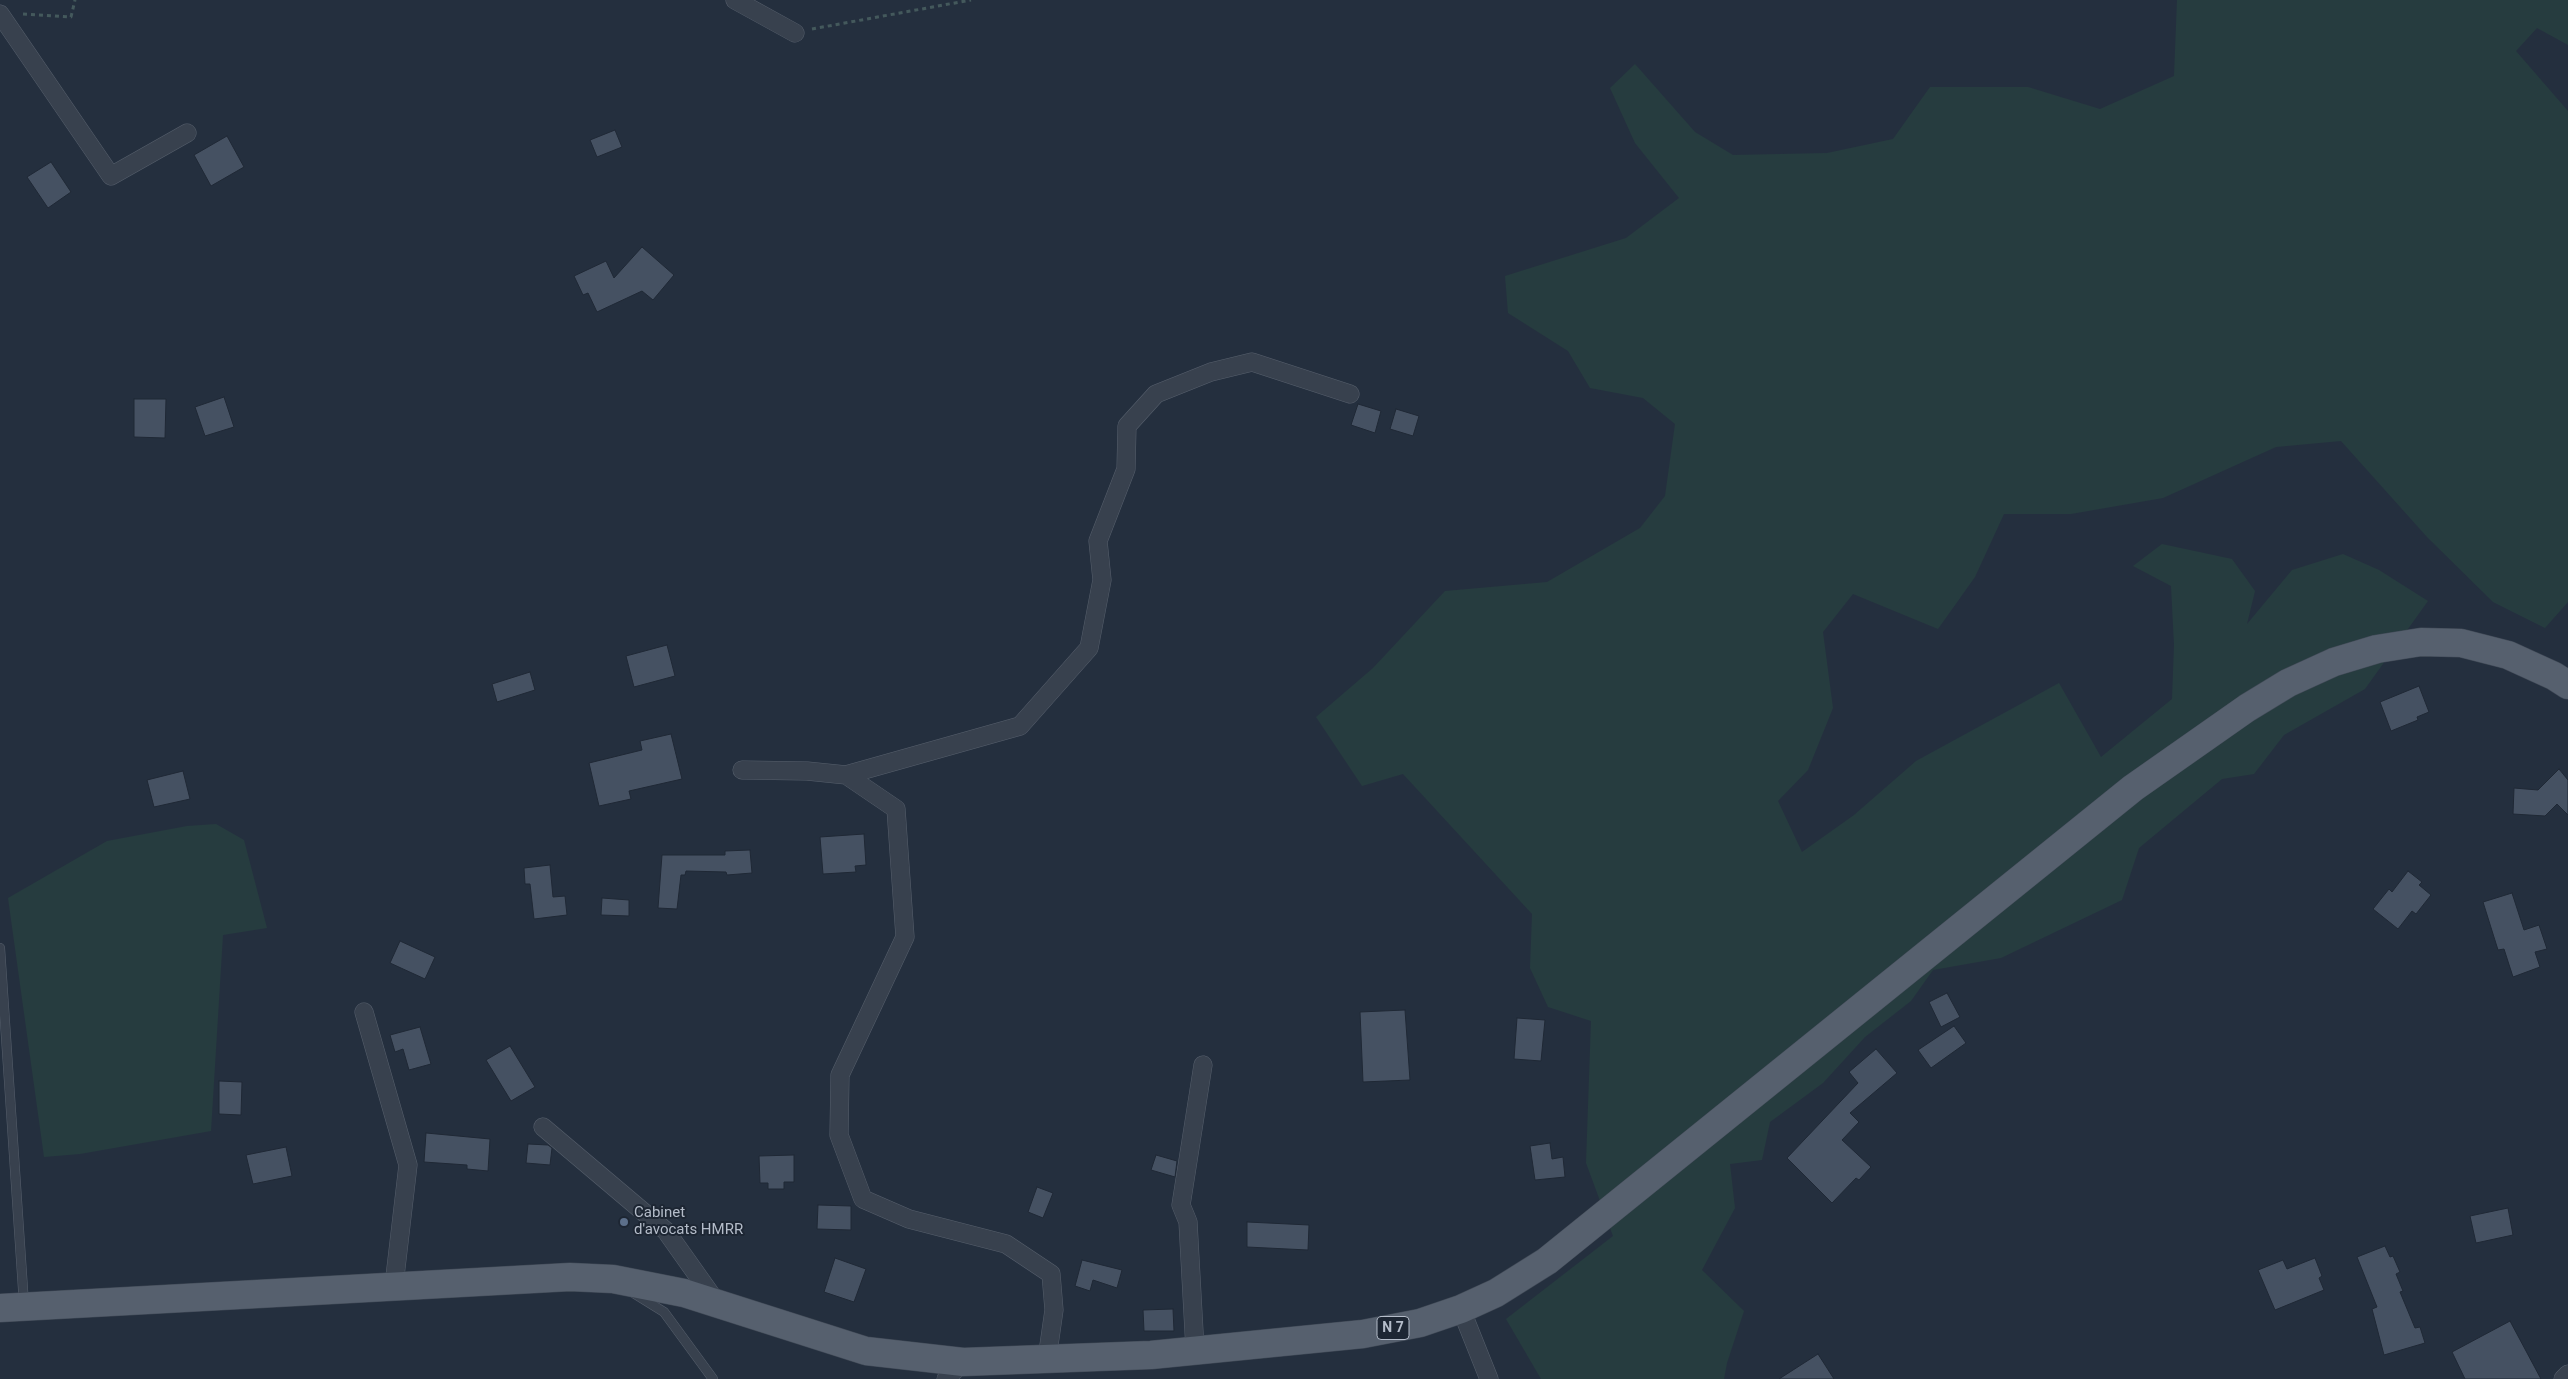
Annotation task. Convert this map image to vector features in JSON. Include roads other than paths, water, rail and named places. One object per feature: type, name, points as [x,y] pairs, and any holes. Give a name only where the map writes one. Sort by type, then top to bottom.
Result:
[{"type":"main road","name":"N 7","points":[[12,1307],[570,1277],[613,1280],[684,1293],[866,1351],[955,1371],[1047,1359],[1195,1350],[1363,1334],[1420,1323],[1461,1309],[1496,1293],[1547,1261],[2133,788],[2247,708],[2288,683],[2334,662],[2359,654],[2376,649],[2421,642],[2462,643],[2508,655],[2554,676],[2568,685]]},
{"type":"street","points":[[735,0],[795,32]]},
{"type":"street","points":[[0,14],[112,176],[187,133]]},
{"type":"street","points":[[742,770],[807,771],[846,775],[1020,726],[1089,648],[1102,580],[1098,541],[1126,469],[1127,426],[1156,394],[1211,372],[1252,362],[1350,394]]},
{"type":"street","points":[[846,775],[896,809],[905,937],[840,1075],[838,1135],[863,1199],[909,1219],[1006,1244],[1050,1274],[1054,1310],[1047,1359]]},
{"type":"street","points":[[364,1012],[408,1165],[394,1285]]},
{"type":"street","points":[[1195,1350],[1188,1222],[1181,1205],[1202,1065]]},
{"type":"street","points":[[542,1127],[666,1231],[717,1303]]},
{"type":"street","points":[[1461,1309],[1490,1379]]},
{"type":"street","points":[[2562,1379],[2568,1374]]},
{"type":"lane","points":[[0,948],[12,1307]]},
{"type":"lane","points":[[613,1280],[664,1312],[713,1379]]},
{"type":"place","name":"Cabinet d'avocats HMRR","points":[[624,1222]]}]
